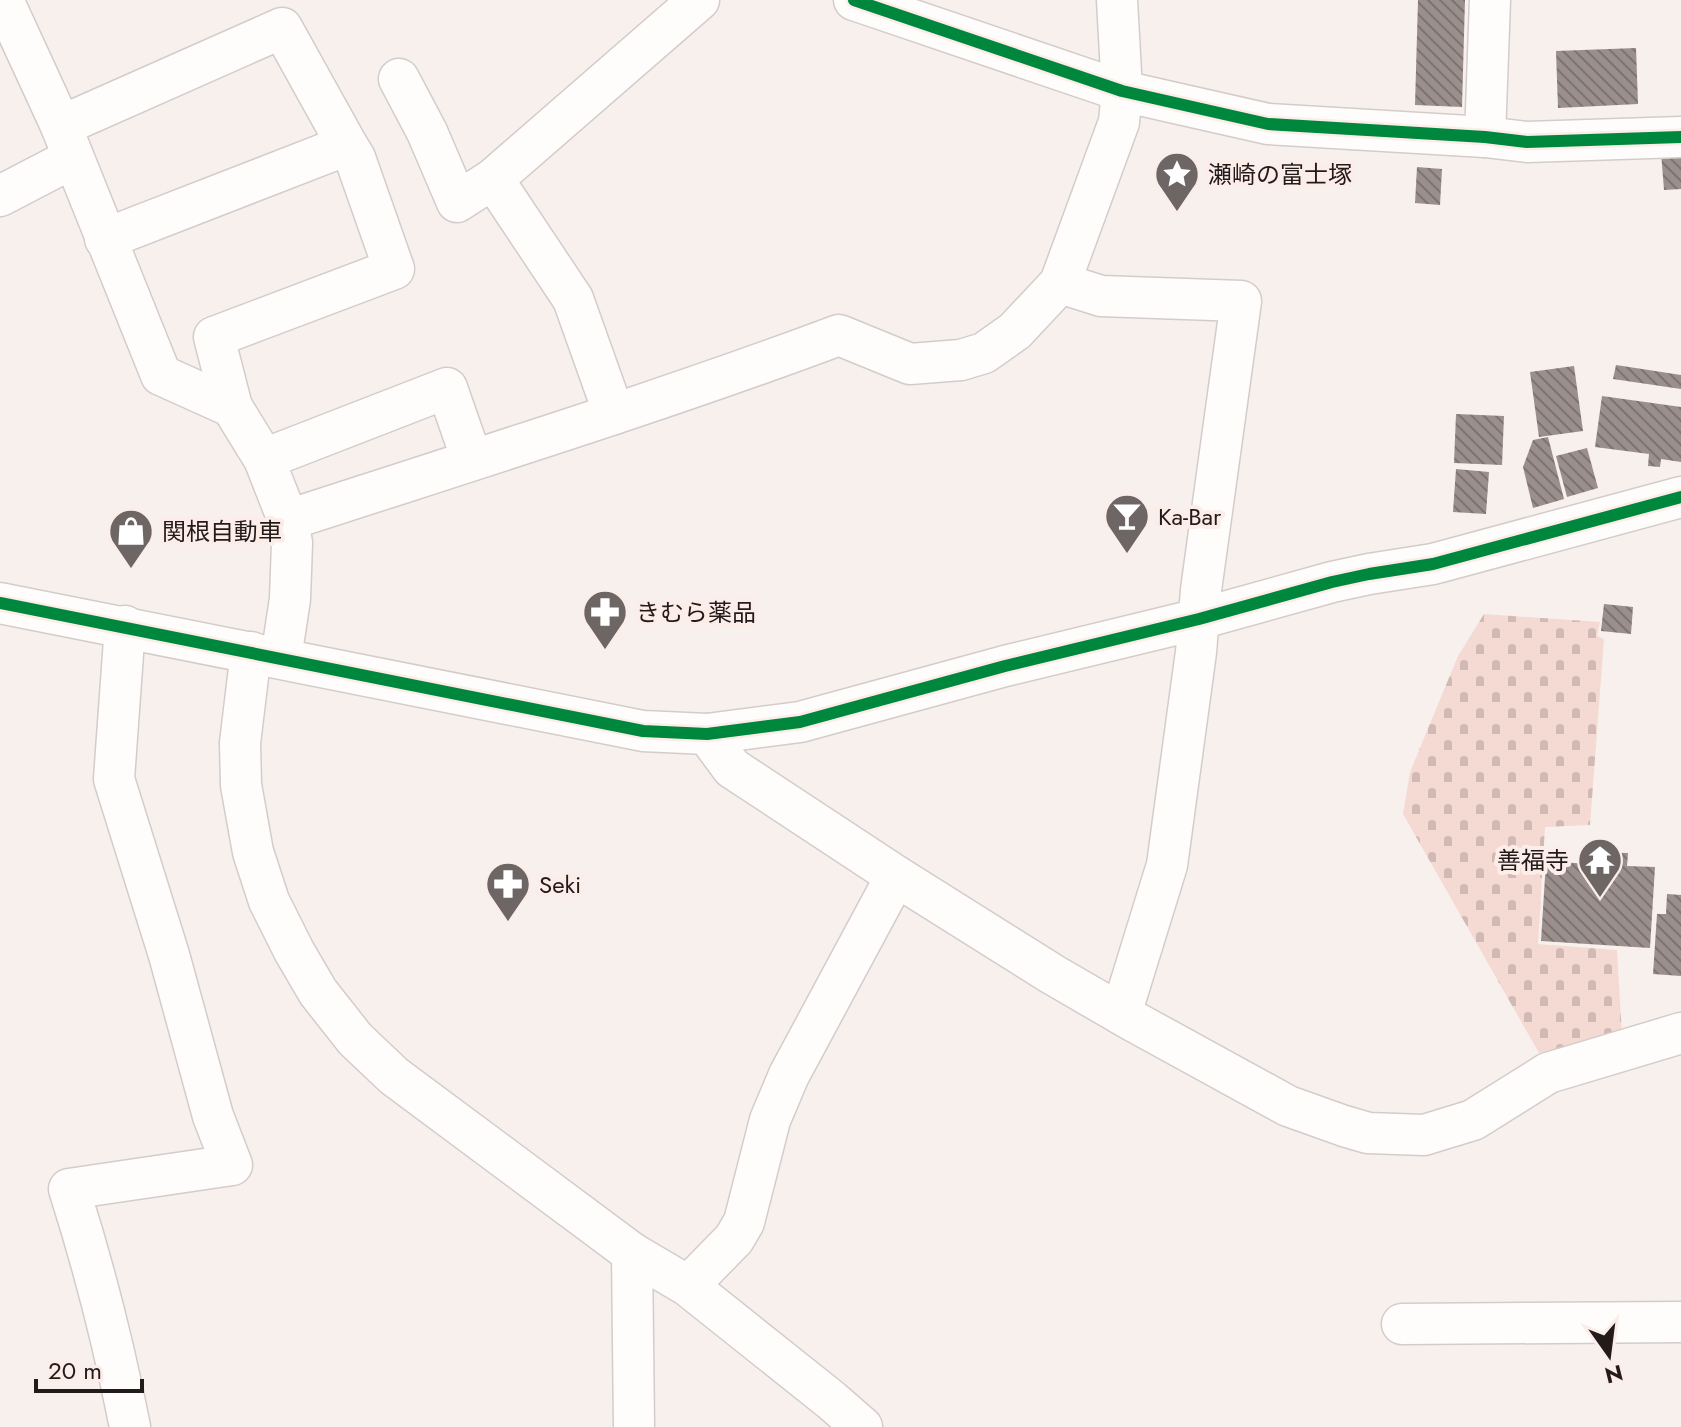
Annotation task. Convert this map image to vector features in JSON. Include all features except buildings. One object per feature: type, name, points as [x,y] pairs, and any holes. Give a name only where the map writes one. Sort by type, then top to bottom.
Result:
[{"type":"street","points":[[3,0],[67,142],[161,375],[232,407]]},
{"type":"street","points":[[399,79],[427,132],[457,202],[493,179],[699,0]]},
{"type":"street","points":[[854,0],[1122,91],[1268,124],[1527,142],[1681,137]]},
{"type":"street","points":[[288,520],[614,414],[839,335],[910,364],[961,360],[984,353],[1015,331],[1060,283],[1119,122],[1122,91],[1117,0]]},
{"type":"street","points":[[1485,137],[1490,0]]},
{"type":"street","points":[[0,196],[67,142],[282,28],[355,158],[394,269],[214,337],[232,407],[264,459],[288,520],[292,543],[290,599],[266,655],[240,743],[241,785],[253,852],[269,901],[318,992],[355,1039],[394,1076],[632,1253],[688,1286],[862,1427]]},
{"type":"street","points":[[105,239],[347,145]]},
{"type":"street","points":[[493,179],[573,299],[614,414]]},
{"type":"street","points":[[1060,283],[1101,296],[1241,301],[1167,865],[1121,1014]]},
{"type":"street","points":[[264,459],[447,388],[472,460]]},
{"type":"street","points":[[0,603],[643,731],[707,734],[800,722],[1332,582],[1433,564],[1681,497]]},
{"type":"street","points":[[125,626],[114,779],[169,955],[213,1116],[232,1165],[69,1189],[89,1252],[130,1427]]},
{"type":"street","points":[[707,734],[732,768],[1052,974],[1288,1106],[1368,1133],[1424,1135],[1473,1120],[1548,1073],[1681,1033]]},
{"type":"street","points":[[688,1286],[734,1239],[744,1222],[770,1120],[789,1075],[896,876]]},
{"type":"street","points":[[632,1253],[634,1427]]},
{"type":"street","points":[[1402,1324],[1681,1322]]},
{"type":"green space","points":[[1484,614],[1600,622],[1597,636],[1604,639],[1590,825],[1545,827],[1538,944],[1617,950],[1622,1036],[1539,1053],[1403,814],[1410,772],[1458,656]]},
{"type":"cycle path","points":[[854,0],[1122,91],[1268,124],[1527,142],[1681,137]]},
{"type":"cycle path","points":[[0,603],[643,731],[707,734],[800,722],[1332,582],[1433,564],[1681,497]]},
{"type":"place","name":"瀬崎の富士塚","points":[[1177,213]]},
{"type":"place","name":"Ka-Bar","points":[[1127,555]]},
{"type":"place","name":"関根自動車","points":[[131,570]]},
{"type":"place","name":"きむら薬品","points":[[605,651]]},
{"type":"place","name":"善福寺","points":[[1600,899]]},
{"type":"place","name":"Seki","points":[[508,923]]}]
